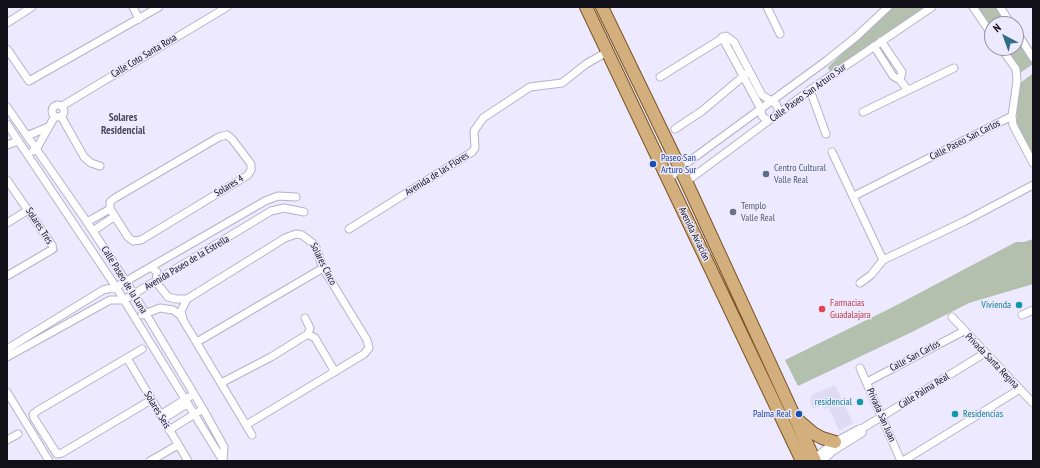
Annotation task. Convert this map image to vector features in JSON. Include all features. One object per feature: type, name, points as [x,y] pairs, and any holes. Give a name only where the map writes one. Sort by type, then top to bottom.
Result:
[{"type":"main road","name":"Avenida Aviación","points":[[586,7],[668,180],[813,460]]},
{"type":"main road","name":"Avenida Aviación","points":[[602,7],[680,168],[794,415],[813,460]]},
{"type":"main road","points":[[794,415],[813,433],[837,445]]},
{"type":"street","points":[[7,22],[32,7]]},
{"type":"street","points":[[132,7],[140,19]]},
{"type":"street","points":[[7,48],[29,81],[159,7]]},
{"type":"street","name":"Calle Coto Santa Rosa","points":[[28,155],[36,148],[48,127],[58,116],[53,113],[54,107],[58,105],[62,106],[227,7]]},
{"type":"street","points":[[767,7],[780,34]]},
{"type":"street","name":"Calle Paseo San Arturo Sur","points":[[668,180],[680,168],[826,61],[856,37],[888,7]]},
{"type":"street","name":"Calle Paseo San Arturo Sur","points":[[686,182],[810,90],[932,7]]},
{"type":"street","points":[[974,7],[984,23]]},
{"type":"street","points":[[1000,7],[1006,16]]},
{"type":"street","points":[[660,77],[722,37],[726,36],[734,42],[761,109],[762,116],[768,121]]},
{"type":"street","points":[[881,41],[902,72],[900,80]]},
{"type":"street","points":[[1024,44],[1033,58]]},
{"type":"street","points":[[874,46],[893,76],[900,80],[907,90]]},
{"type":"street","name":"Avenida de las Flores","points":[[349,229],[472,152],[475,148],[474,130],[483,118],[530,87],[562,83],[586,64],[607,52]]},
{"type":"street","name":"Calle Paseo San Carlos","points":[[854,196],[1012,116],[1017,81],[1016,69],[1007,56]]},
{"type":"street","points":[[826,61],[823,68],[829,77]]},
{"type":"street","points":[[863,112],[954,68]]},
{"type":"street","points":[[746,74],[762,95],[770,102],[776,104],[780,113]]},
{"type":"street","points":[[675,129],[702,110],[746,74]]},
{"type":"street","points":[[810,90],[826,134]]},
{"type":"street","name":"Calle Paseo de la Luna","points":[[7,107],[87,222],[134,294],[224,447],[223,461]]},
{"type":"street","points":[[58,116],[84,157],[91,163],[100,166]]},
{"type":"street","points":[[1012,116],[1013,126],[1033,164]]},
{"type":"street","points":[[8,128],[16,122]]},
{"type":"street","points":[[27,136],[48,127]]},
{"type":"street","name":"Calle Paseo de la Luna","points":[[8,128],[28,155],[116,287],[192,413],[223,461]]},
{"type":"street","name":"Solares 4","points":[[226,135],[232,139],[251,164],[251,170],[248,175],[141,240],[133,241],[128,237],[115,216],[110,209],[110,202],[115,198],[219,137],[226,135]]},
{"type":"street","points":[[7,145],[18,141]]},
{"type":"street","points":[[711,145],[720,156]]},
{"type":"street","points":[[832,152],[884,260]]},
{"type":"street","name":"Solares Tres","points":[[7,180],[52,245],[53,249],[7,276]]},
{"type":"street","points":[[860,282],[871,275],[884,260],[1033,185]]},
{"type":"street","name":"Avenida Paseo de la Estrella","points":[[8,354],[103,290],[116,287],[126,282],[271,198],[284,196],[296,197]]},
{"type":"street","name":"Avenida Paseo de la Estrella","points":[[8,354],[110,300],[124,300],[279,208],[304,212]]},
{"type":"street","name":"Solares 4","points":[[87,222],[110,209]]},
{"type":"street","points":[[7,223],[28,210]]},
{"type":"street","points":[[93,231],[115,216]]},
{"type":"street","points":[[237,218],[242,229]]},
{"type":"street","name":"Solares Cinco","points":[[187,298],[285,238],[296,234],[307,237],[315,245],[323,268],[369,345],[369,348],[364,354],[246,425]]},
{"type":"street","points":[[151,267],[157,272],[156,282],[164,293],[172,298],[187,298],[181,312],[183,319],[252,435]]},
{"type":"street","points":[[197,342],[323,268]]},
{"type":"street","points":[[135,318],[156,308],[173,310],[183,319]]},
{"type":"street","points":[[1022,315],[1033,310]]},
{"type":"street","name":"Privada Santa Regina","points":[[952,317],[1033,403]]},
{"type":"street","points":[[221,383],[270,357],[308,334],[310,328],[305,318]]},
{"type":"street","name":"Calle San Carlos","points":[[867,382],[964,331]]},
{"type":"street","points":[[308,334],[315,338],[335,372]]},
{"type":"street","points":[[142,349],[33,414],[34,418],[57,454],[62,453],[151,400]]},
{"type":"street","name":"Calle Palma Real","points":[[813,460],[859,429],[863,428],[985,353]]},
{"type":"street","name":"Solares Seis","points":[[126,358],[188,461]]},
{"type":"street","name":"Privada San Juan","points":[[860,368],[902,461]]},
{"type":"street","points":[[902,461],[1020,389]]},
{"type":"street","points":[[7,392],[49,461]]},
{"type":"street","points":[[162,417],[186,402],[194,394]]},
{"type":"street","points":[[168,428],[192,413],[203,409]]},
{"type":"street","points":[[8,437],[18,434]]},
{"type":"street","points":[[150,461],[178,445]]},
{"type":"shaded area","points":[[835,385],[853,423],[839,431],[829,408],[824,409],[822,405],[813,409],[810,402],[812,395]]},
{"type":"green space","points":[[891,7],[930,7],[831,74],[828,67]]},
{"type":"green space","points":[[976,7],[998,7],[1004,16],[984,16],[984,20]]},
{"type":"green space","points":[[1024,49],[1033,64],[1017,75],[1007,56],[1024,56]]},
{"type":"green space","points":[[1032,74],[1033,157],[1016,128],[1019,84]]},
{"type":"green space","points":[[1033,239],[1033,284],[969,303],[910,333],[798,386],[785,360],[891,308],[1016,242],[1024,242]]},
{"type":"place","name":"Paseo San Arturo Sur","points":[[653,164]]},
{"type":"place","name":"Centro Cultural Valle Real","points":[[766,174]]},
{"type":"place","name":"Templo Valle Real","points":[[733,212]]},
{"type":"place","name":"Vivienda","points":[[1019,305]]},
{"type":"place","name":"Farmacias Guadalajara","points":[[822,309]]},
{"type":"place","name":"residencial","points":[[860,402]]},
{"type":"place","name":"Palma Real","points":[[799,414]]},
{"type":"place","name":"Residencias","points":[[955,414]]},
{"type":"district","name":"Solares Residencial","points":[[123,124]]}]
